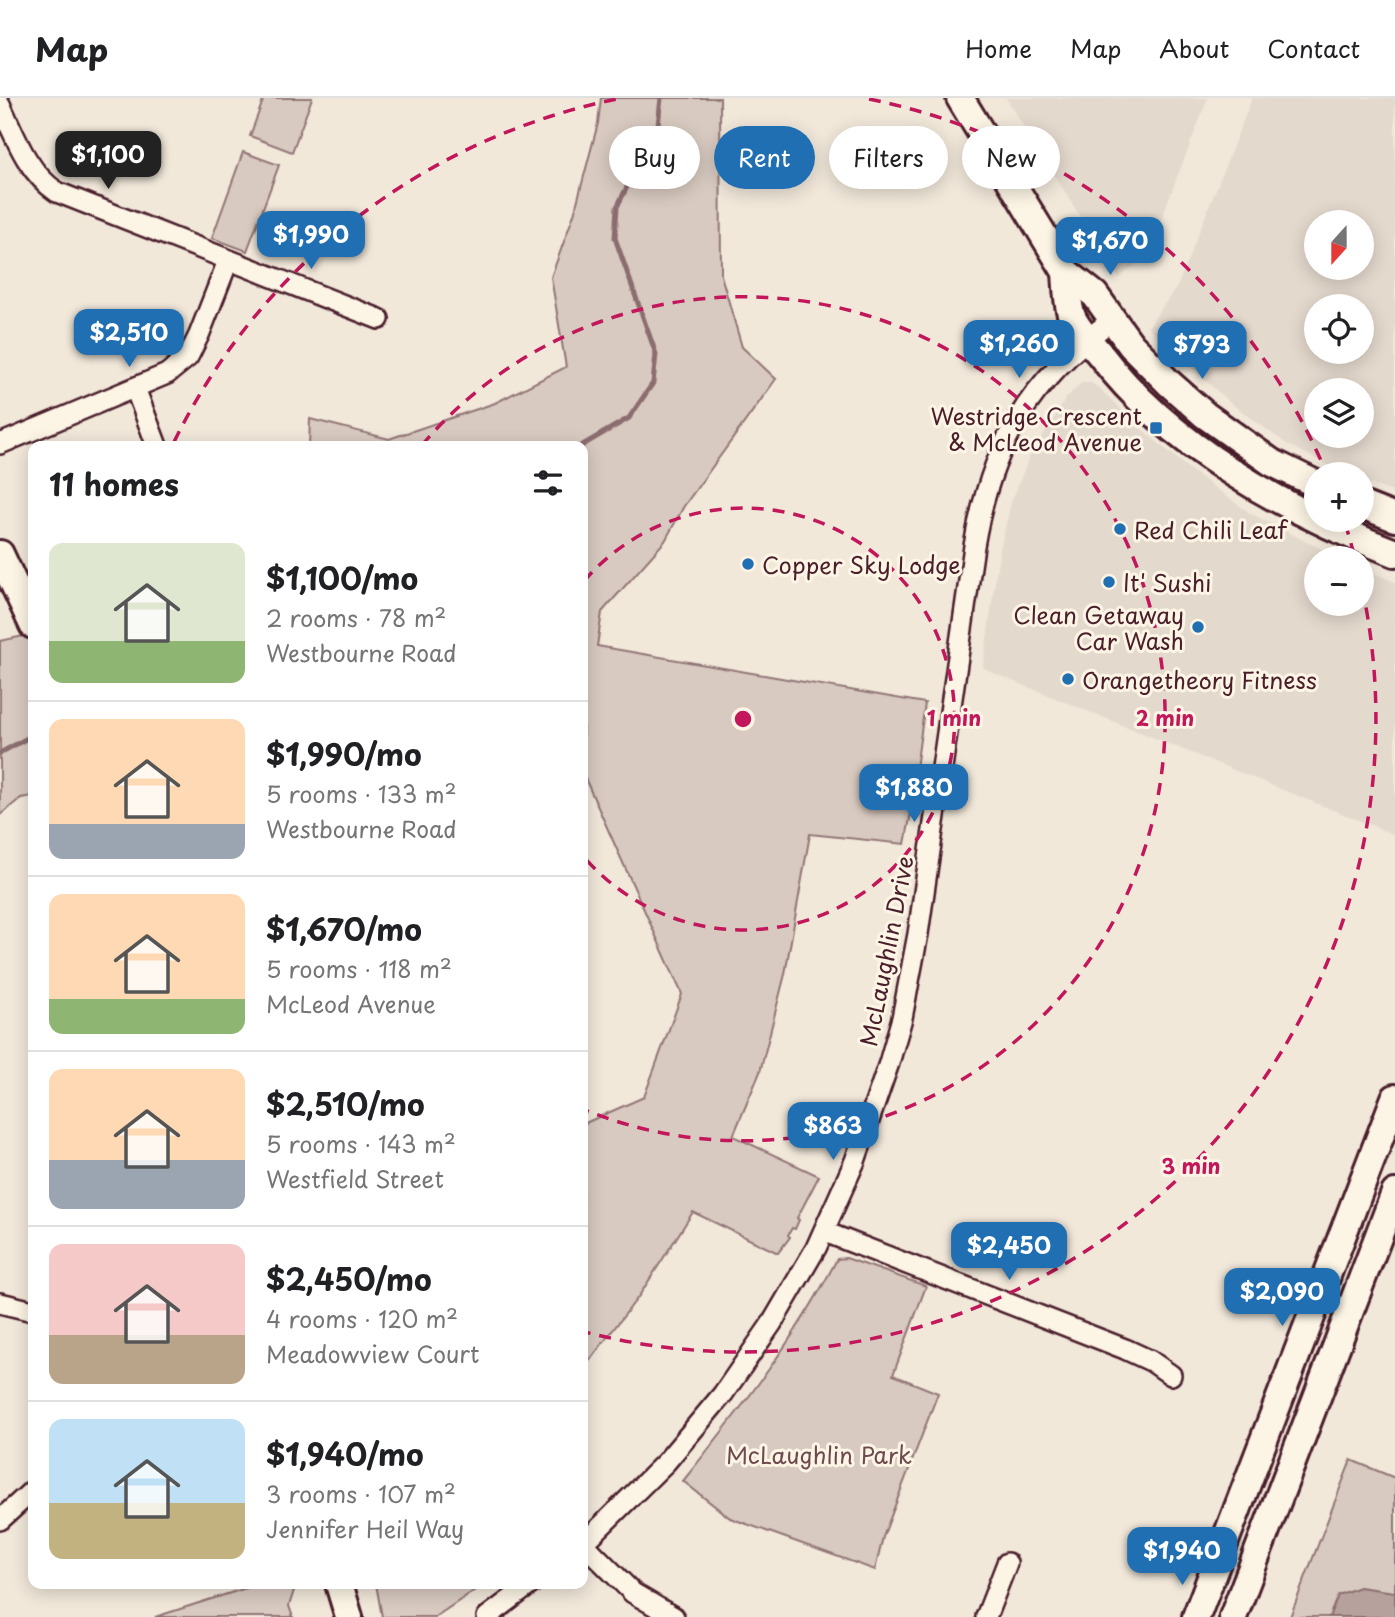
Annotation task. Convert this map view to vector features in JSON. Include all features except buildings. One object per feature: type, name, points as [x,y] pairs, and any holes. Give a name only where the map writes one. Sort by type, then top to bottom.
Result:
[{"type":"street","points":[[960,98],[1066,272],[1095,295],[1141,355],[1205,415],[1271,462],[1304,479]]},
{"type":"street","points":[[0,104],[25,157],[43,183],[72,199],[379,319]]},
{"type":"street","points":[[0,444],[167,374],[188,357],[228,261]]},
{"type":"street","points":[[1066,272],[1071,315],[1110,367],[1149,406],[1220,464],[1270,497],[1330,527],[1395,553]]},
{"type":"street","name":"McLaughlin Drive","points":[[588,1539],[666,1462],[723,1394],[772,1322],[825,1232],[876,1106],[902,1018],[918,933],[974,546],[986,486],[1004,440],[1053,370],[1087,338],[1112,320]]},
{"type":"street","points":[[135,388],[156,441]]},
{"type":"street","points":[[1374,510],[1395,518]]},
{"type":"street","points":[[0,554],[28,614]]},
{"type":"street","points":[[1196,1617],[1395,1098]]},
{"type":"street","points":[[1233,1617],[1395,1193]]},
{"type":"street","points":[[825,1232],[1125,1349],[1151,1360],[1171,1375]]},
{"type":"street","points":[[0,1303],[28,1310]]},
{"type":"street","points":[[0,1520],[28,1495]]},
{"type":"street","points":[[588,1549],[633,1593],[674,1617]]},
{"type":"street","points":[[986,1617],[1007,1563]]},
{"type":"street","points":[[341,1589],[349,1617]]},
{"type":"street","points":[[487,1617],[524,1589]]},
{"type":"shaded area","points":[[1006,98],[1208,98],[1147,255],[1119,278],[1060,184],[1060,126],[1024,126]]},
{"type":"shaded area","points":[[1252,98],[1395,98],[1395,493],[1374,485],[1374,462],[1322,462],[1288,445],[1229,402],[1148,327],[1178,285]]},
{"type":"shaded area","points":[[1081,383],[1091,383],[1189,469],[1250,513],[1315,546],[1304,546],[1304,616],[1374,616],[1374,573],[1395,582],[1395,835],[983,667],[999,553],[1011,503],[1029,458],[1067,397]]},
{"type":"shaded area","points":[[1359,1587],[1395,1592],[1395,1617],[1329,1617],[1338,1595]]},
{"type":"green space","points":[[264,98],[312,98],[292,152],[250,136]]},
{"type":"green space","points":[[601,98],[720,98],[720,126],[714,126],[714,189],[721,189],[721,275],[742,347],[776,379],[684,506],[665,541],[602,612],[597,646],[925,703],[905,844],[810,834],[785,974],[760,1072],[733,1136],[819,1176],[797,1218],[799,1220],[795,1229],[792,1228],[788,1235],[790,1237],[778,1253],[693,1212],[639,1296],[588,1362],[588,1122],[644,1097],[682,994],[588,785],[588,441],[309,441],[310,419],[389,439],[495,403],[566,367],[551,277],[574,214],[598,123]]},
{"type":"green space","points":[[243,152],[279,165],[247,251],[212,238]]},
{"type":"green space","points":[[28,635],[28,797],[21,798],[0,815],[0,641]]},
{"type":"green space","name":"McLaughlin Park","points":[[846,1258],[926,1286],[893,1375],[938,1393],[883,1537],[875,1570],[730,1518],[683,1481],[785,1346],[837,1259]]},
{"type":"green space","points":[[1351,1460],[1395,1478],[1395,1617],[1290,1617]]},
{"type":"green space","points":[[243,1589],[294,1589],[289,1606],[293,1617],[155,1617]]},
{"type":"green space","points":[[377,1589],[477,1589],[435,1617],[382,1617]]},
{"type":"waterway","points":[[588,442],[629,418],[653,383],[656,354],[615,238],[617,207],[658,125],[661,98]]},
{"type":"waterway","points":[[0,753],[28,738]]},
{"type":"place","name":"Westridge Crescent & McLeod Avenue","points":[[1156,428]]},
{"type":"place","name":"Red Chili Leaf","points":[[1120,529]]},
{"type":"place","name":"Copper Sky Lodge","points":[[748,564]]},
{"type":"place","name":"It' Sushi","points":[[1109,582]]},
{"type":"place","name":"Clean Getaway Car Wash","points":[[1198,627]]},
{"type":"place","name":"Orangetheory Fitness","points":[[1068,679]]}]
